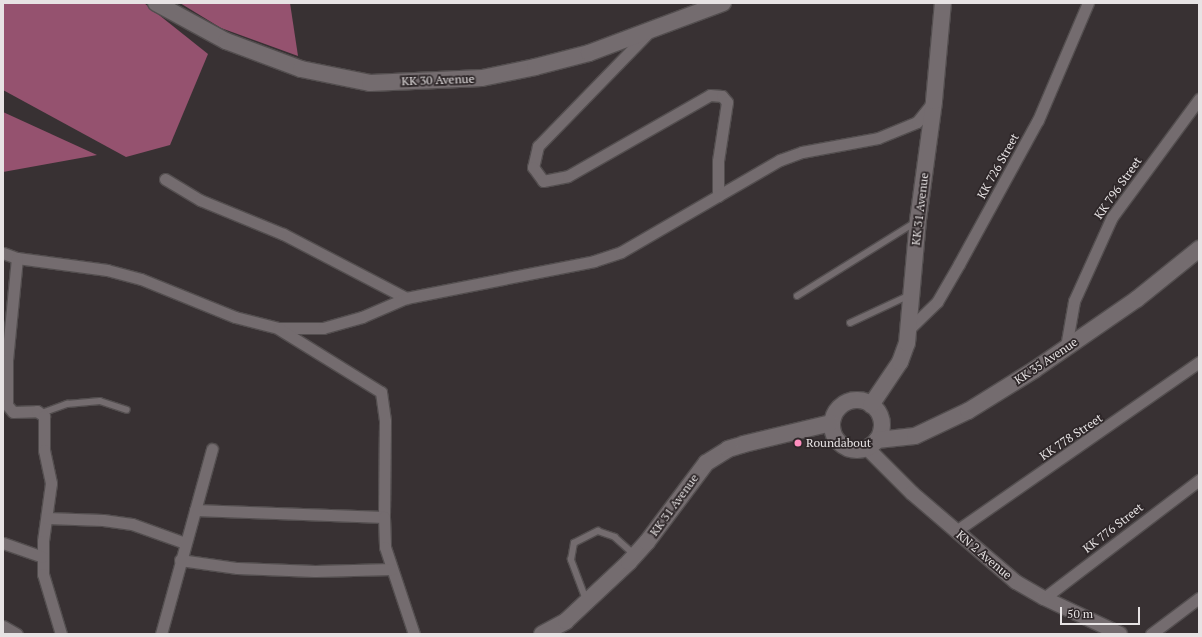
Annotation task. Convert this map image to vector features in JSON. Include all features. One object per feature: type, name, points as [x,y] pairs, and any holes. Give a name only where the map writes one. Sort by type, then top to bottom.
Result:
[{"type":"main road","name":"KK 30 Avenue","points":[[156,3],[226,41],[300,69],[370,83],[482,78],[589,53],[654,27],[723,3]]},
{"type":"main road","name":"KK 31 Avenue","points":[[871,405],[904,354],[909,329],[910,295],[918,220],[934,101],[943,3]]},
{"type":"main road","name":"KK 35 Avenue","points":[[872,444],[906,438],[938,427],[1034,370],[1137,300],[1199,249]]},
{"type":"main road","points":[[859,400],[871,405],[882,421],[872,444],[854,451],[842,446],[834,436],[831,423],[836,411],[846,402],[859,400]]},
{"type":"main road","name":"KK 31 Avenue","points":[[542,634],[566,621],[635,555],[683,490],[706,463],[718,455],[744,444],[831,423]]},
{"type":"street","name":"KK 726 Street","points":[[909,329],[937,302],[967,250],[1038,120],[1088,3]]},
{"type":"street","points":[[654,27],[538,146],[533,167],[543,181],[568,176],[710,95],[722,96],[728,102],[718,161],[718,196]]},
{"type":"street","name":"KK 796 Street","points":[[1066,347],[1074,300],[1094,250],[1112,217],[1199,99]]},
{"type":"street","points":[[3,253],[17,258],[107,270],[141,279],[235,317],[278,328],[309,330],[335,326],[406,298],[600,259],[621,252],[662,230],[785,158],[802,152],[878,138],[914,123],[934,101]]},
{"type":"street","points":[[164,179],[200,200],[283,234],[406,298]]},
{"type":"street","points":[[17,258],[7,360],[8,406],[13,412],[42,413],[44,416],[44,450],[51,483],[42,557],[43,574],[62,634]]},
{"type":"street","points":[[278,328],[381,392],[386,421],[384,517],[386,547],[414,634]]},
{"type":"street","name":"KK 778 Street","points":[[956,531],[1199,362]]},
{"type":"street","name":"KN 2 Avenue","points":[[872,444],[956,531],[1016,582],[1044,598],[1120,634]]},
{"type":"street","points":[[161,634],[180,560],[212,449]]},
{"type":"street","name":"KK 776 Street","points":[[1044,598],[1199,480]]},
{"type":"street","points":[[194,510],[384,517]]},
{"type":"street","points":[[47,518],[103,520],[132,524],[185,543]]},
{"type":"street","points":[[3,543],[42,557]]},
{"type":"street","points":[[180,560],[237,568],[315,571],[392,569]]},
{"type":"street","points":[[1151,634],[1199,598]]},
{"type":"street","points":[[3,626],[17,634]]},
{"type":"lane","points":[[797,296],[918,220]]},
{"type":"lane","points":[[850,323],[910,295]]},
{"type":"lane","points":[[42,413],[67,404],[100,400],[127,410]]},
{"type":"lane","points":[[586,602],[571,560],[574,543],[598,531],[615,537],[635,555]]},
{"type":"shaded area","points":[[3,3],[144,3],[208,54],[170,145],[126,157],[3,90]]},
{"type":"shaded area","points":[[180,3],[290,3],[298,56],[221,28]]},
{"type":"shaded area","points":[[3,112],[97,155],[3,172]]},
{"type":"place","name":"Roundabout","points":[[798,443]]}]
